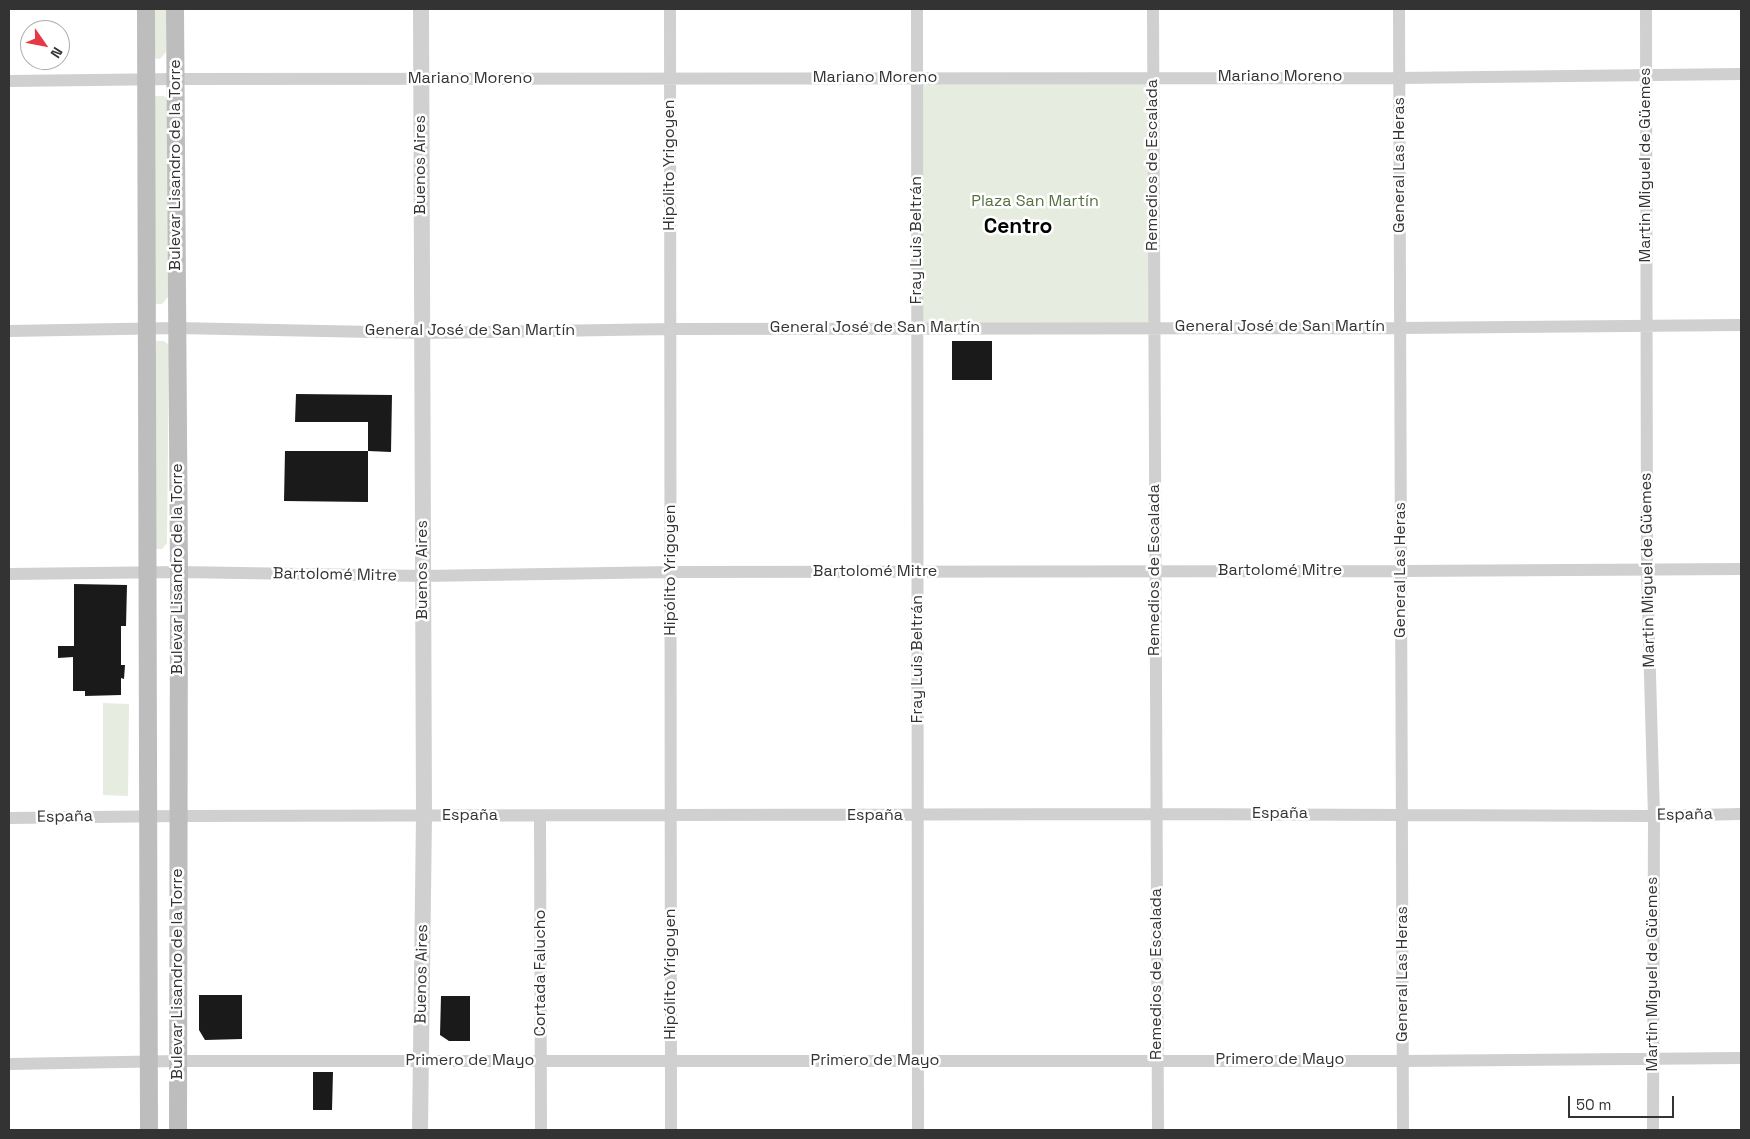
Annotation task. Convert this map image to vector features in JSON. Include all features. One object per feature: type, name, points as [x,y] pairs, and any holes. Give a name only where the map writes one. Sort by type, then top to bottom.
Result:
[{"type":"main road","name":"Bulevar Lisandro de la Torre","points":[[146,9],[149,1130]]},
{"type":"main road","name":"Bulevar Lisandro de la Torre","points":[[175,9],[179,572],[178,1130]]},
{"type":"street","name":"Buenos Aires","points":[[420,9],[424,816],[420,1130]]},
{"type":"street","name":"Hipólito Yrigoyen","points":[[670,9],[671,1130]]},
{"type":"street","name":"Fray Luis Beltrán","points":[[917,9],[918,1130]]},
{"type":"street","name":"Remedios de Escalada","points":[[1153,9],[1158,1130]]},
{"type":"street","name":"General Las Heras","points":[[1399,9],[1403,1130]]},
{"type":"street","name":"Martin Miguel de Güemes","points":[[1646,9],[1645,325],[1647,569],[1654,816],[1653,1130]]},
{"type":"street","name":"Mariano Moreno","points":[[9,81],[176,78],[1399,78],[1741,74]]},
{"type":"street","name":"General José de San Martín","points":[[9,331],[176,328],[422,333],[670,329],[1400,328],[1741,325]]},
{"type":"street","name":"Bartolomé Mitre","points":[[9,574],[179,572],[422,576],[670,572],[1401,571],[1741,568]]},
{"type":"street","name":"España","points":[[9,818],[148,816],[918,816],[1156,814],[1654,816],[1741,814]]},
{"type":"street","name":"Cortada Falucho","points":[[540,816],[541,1130]]},
{"type":"street","name":"Primero de Mayo","points":[[9,1064],[178,1061],[542,1060],[671,1062],[1741,1058]]},
{"type":"green space","points":[[148,9],[166,9],[166,52],[160,59],[152,58]]},
{"type":"green space","name":"Plaza San Martín","points":[[1152,77],[1154,327],[917,328],[917,78]]},
{"type":"green space","points":[[156,96],[164,96],[169,100],[168,297],[162,304],[154,304],[150,103]]},
{"type":"green space","points":[[156,341],[164,341],[169,345],[167,543],[162,549],[154,549]]},
{"type":"green space","points":[[103,703],[129,704],[128,796],[103,795]]},
{"type":"green space","points":[[9,711],[10,711],[9,795]]},
{"type":"building","points":[[952,341],[992,341],[992,380],[952,380]]},
{"type":"building","points":[[296,394],[392,395],[391,452],[368,451],[368,422],[295,422]]},
{"type":"building","points":[[285,451],[368,451],[368,502],[284,501]]},
{"type":"building","points":[[74,584],[127,585],[126,626],[121,626],[121,665],[125,665],[124,679],[121,678],[121,695],[85,696],[85,691],[73,691],[73,657],[58,658],[58,646],[74,646]]},
{"type":"building","points":[[199,995],[242,995],[242,1039],[205,1040],[199,1030]]},
{"type":"building","points":[[441,996],[470,996],[470,1041],[449,1041],[440,1035]]},
{"type":"building","points":[[313,1072],[333,1072],[332,1110],[313,1110]]},
{"type":"district","name":"Centro","points":[[1018,227]]}]
